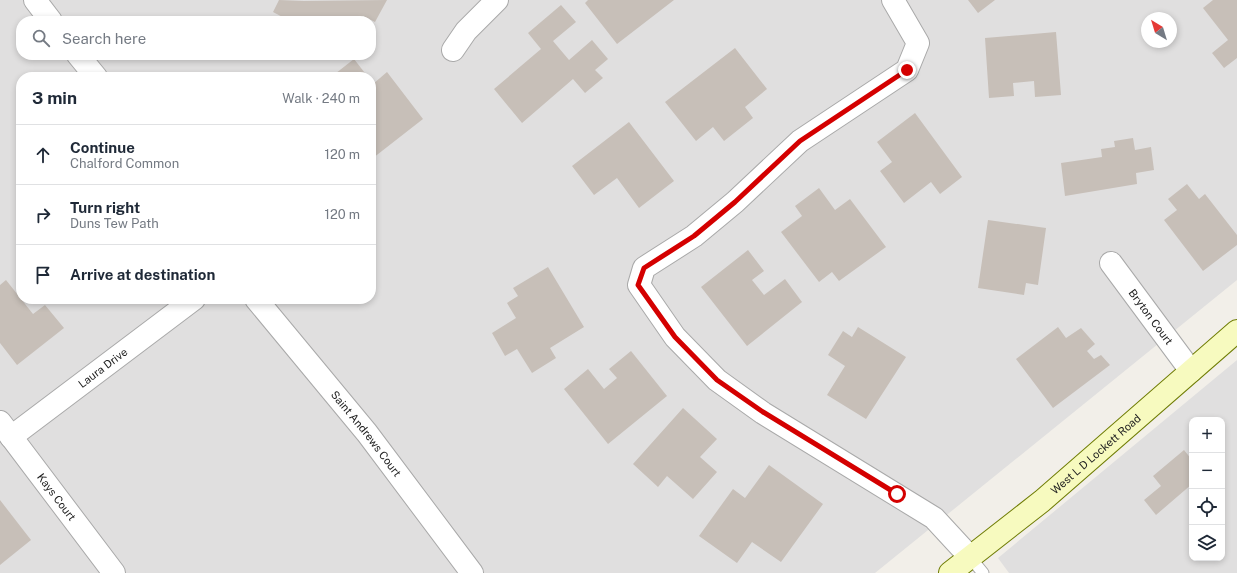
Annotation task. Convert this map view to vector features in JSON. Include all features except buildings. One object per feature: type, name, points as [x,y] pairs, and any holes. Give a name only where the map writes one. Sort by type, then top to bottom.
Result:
[{"type":"main road","name":"West L D Lockett Road","points":[[950,573],[976,565],[1042,501],[1237,331]]},
{"type":"street","points":[[34,0],[47,16]]},
{"type":"street","points":[[453,50],[466,31],[497,0]]},
{"type":"street","points":[[893,0],[918,43],[907,70],[800,141],[735,202],[700,231],[644,268],[638,285],[675,337],[717,380],[763,412],[934,518],[976,565]]},
{"type":"street","points":[[82,60],[92,72]]},
{"type":"street","name":"Bryton Court","points":[[1110,263],[1191,371]]},
{"type":"street","name":"Laura Drive","points":[[6,429],[187,304]]},
{"type":"street","name":"Saint Andrews Court","points":[[260,304],[367,433],[472,573]]},
{"type":"street","name":"Kays Court","points":[[6,429],[114,573]]},
{"type":"shaded area","points":[[0,0],[1237,0],[1237,280],[875,573],[0,573]]},
{"type":"shaded area","points":[[1237,360],[1237,573],[1009,573],[998,558]]},
{"type":"route","points":[[897,494],[763,412],[717,380],[675,337],[638,285],[644,268],[694,236],[735,202],[800,141],[907,70]]}]
